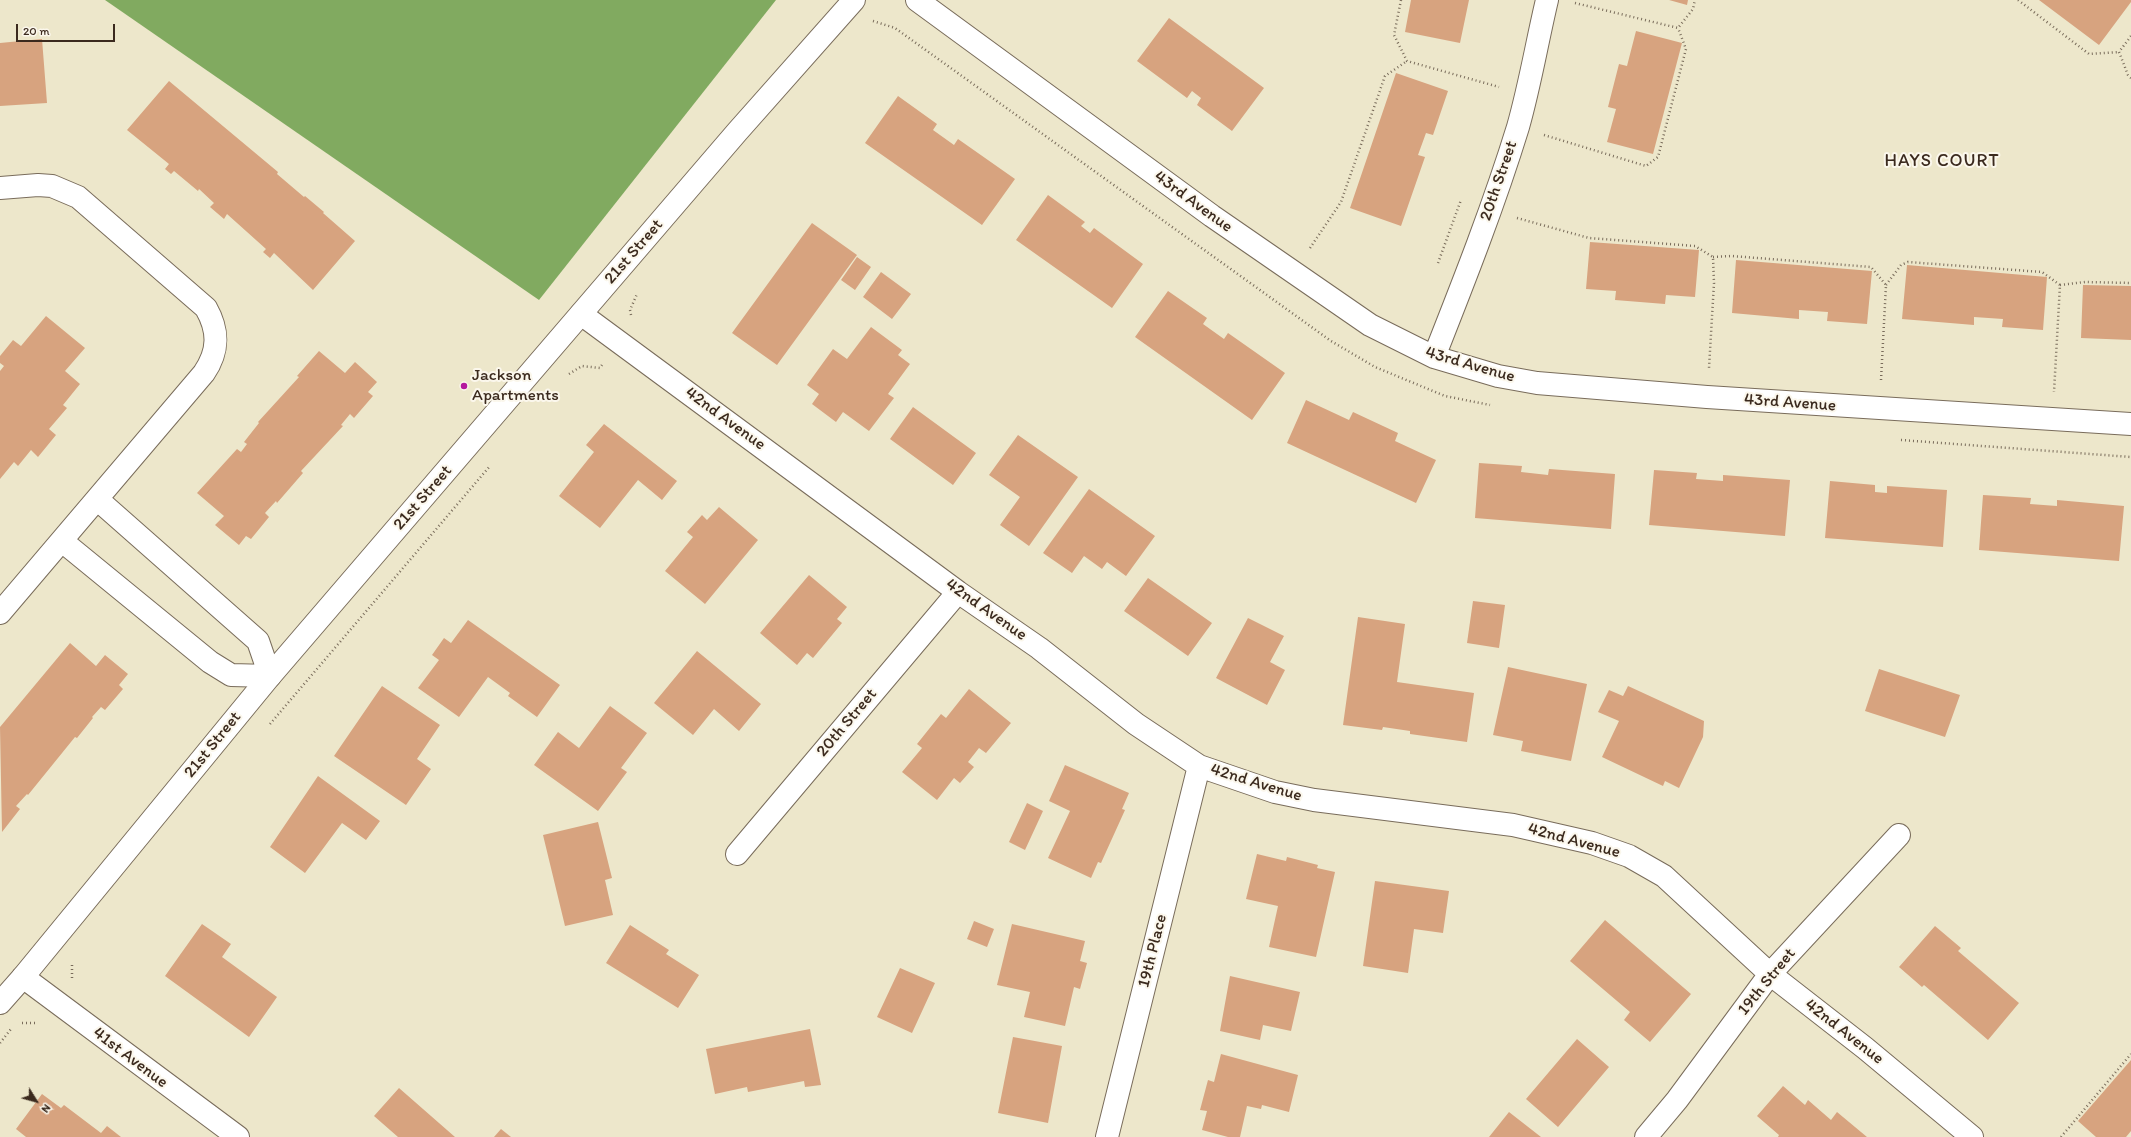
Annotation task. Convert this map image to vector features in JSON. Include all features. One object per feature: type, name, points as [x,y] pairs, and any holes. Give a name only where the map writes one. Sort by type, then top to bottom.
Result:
[{"type":"street","name":"21st Street","points":[[0,1003],[270,676],[737,132],[854,0]]},
{"type":"street","name":"43rd Avenue","points":[[917,0],[1212,216],[1293,272],[1370,325],[1407,345],[1434,357],[1498,376],[1537,383],[1880,409],[2131,424]]},
{"type":"street","name":"20th Street","points":[[1434,357],[1470,266],[1518,127],[1538,49],[1547,0]]},
{"type":"street","points":[[0,188],[38,185],[52,186],[78,197],[195,297],[206,308],[213,321],[217,335],[216,349],[212,362],[0,613]]},
{"type":"street","name":"42nd Avenue","points":[[581,314],[958,592],[1039,648],[1136,724],[1199,766],[1276,792],[1314,800],[1513,825],[1592,843],[1621,853],[1664,876],[1770,974],[1865,1048],[1972,1137]]},
{"type":"street","points":[[62,541],[210,662],[231,675],[270,676],[258,641],[97,499]]},
{"type":"street","name":"20th Street","points":[[737,854],[958,592]]},
{"type":"street","name":"19th Place","points":[[1107,1137],[1199,766]]},
{"type":"street","name":"19th Street","points":[[1646,1137],[1677,1100],[1770,974],[1899,835]]},
{"type":"street","name":"41st Avenue","points":[[23,977],[238,1137]]},
{"type":"path","points":[[1401,0],[1394,35],[1407,62]]},
{"type":"path","points":[[1678,28],[1692,9],[1694,0]]},
{"type":"path","points":[[2018,0],[2089,54],[2119,52],[2131,36]]},
{"type":"path","points":[[1572,2],[1678,28]]},
{"type":"path","points":[[869,23],[873,21],[895,28],[1331,341],[1375,367],[1445,396],[1497,407]]},
{"type":"path","points":[[1518,127],[1646,166],[1658,157],[1686,49],[1678,28]]},
{"type":"path","points":[[2119,52],[2128,75],[2131,78]]},
{"type":"path","points":[[1274,300],[1341,202],[1385,76],[1407,62],[1500,88]]},
{"type":"path","points":[[1499,94],[1502,80]]},
{"type":"path","points":[[1437,265],[1464,194]]},
{"type":"path","points":[[1461,200],[1489,210],[1590,238],[1695,246],[1713,257],[1732,256],[1871,267],[1886,285]]},
{"type":"path","points":[[1707,397],[1714,283],[1713,257]]},
{"type":"path","points":[[1880,409],[1886,285],[1901,265],[1908,262],[2042,272],[2060,285],[2085,282],[2131,283]]},
{"type":"path","points":[[2051,452],[2060,285]]},
{"type":"path","points":[[565,379],[570,373],[582,366],[600,368],[633,327],[630,310],[637,294],[642,288]]},
{"type":"path","points":[[1402,378],[1407,345]]},
{"type":"path","points":[[1896,440],[2131,458]]},
{"type":"path","points":[[265,730],[493,464]]},
{"type":"path","points":[[73,982],[71,966],[74,960]]},
{"type":"path","points":[[0,1043],[16,1024],[26,1022],[38,1023]]},
{"type":"path","points":[[2061,1137],[2131,1054]]},
{"type":"green space","points":[[105,0],[776,0],[539,300]]},
{"type":"building","points":[[1411,0],[1469,0],[1460,43],[1405,32]]},
{"type":"building","points":[[1669,0],[1688,0],[1687,5]]},
{"type":"building","points":[[2039,0],[2131,0],[2131,2],[2099,45]]},
{"type":"building","points":[[1169,18],[1264,88],[1232,131],[1197,105],[1201,98],[1192,91],[1187,98],[1137,61]]},
{"type":"building","points":[[1636,31],[1682,43],[1653,154],[1607,142],[1616,109],[1608,107],[1619,64],[1627,66]]},
{"type":"building","points":[[42,39],[47,103],[0,106],[0,43]]},
{"type":"building","points":[[1396,73],[1448,91],[1433,135],[1426,133],[1418,155],[1425,157],[1401,226],[1350,208]]},
{"type":"building","points":[[169,81],[278,172],[277,174],[324,212],[323,213],[355,241],[313,290],[274,253],[270,258],[263,252],[266,249],[227,214],[224,219],[210,207],[214,203],[199,189],[198,191],[174,171],[171,174],[165,169],[169,164],[127,130]]},
{"type":"building","points":[[898,96],[937,124],[933,130],[954,145],[958,139],[1015,179],[982,225],[865,143]]},
{"type":"building","points":[[1048,195],[1085,222],[1081,226],[1090,233],[1094,228],[1143,264],[1112,308],[1016,240]]},
{"type":"building","points":[[812,223],[857,255],[777,365],[732,333]]},
{"type":"building","points":[[1590,242],[1699,250],[1695,297],[1666,295],[1665,304],[1615,300],[1616,291],[1586,289]]},
{"type":"building","points":[[857,257],[871,267],[855,290],[841,280]]},
{"type":"building","points":[[1736,260],[1872,271],[1867,324],[1827,321],[1828,312],[1799,310],[1799,319],[1732,313]]},
{"type":"building","points":[[1907,265],[2047,277],[2043,330],[2002,327],[2003,319],[1974,317],[1974,325],[1902,319]]},
{"type":"building","points":[[881,272],[911,294],[892,319],[863,297]]},
{"type":"building","points":[[2083,285],[2131,286],[2131,340],[2081,338]]},
{"type":"building","points":[[1168,291],[1207,318],[1203,324],[1224,339],[1228,333],[1285,373],[1252,420],[1135,337]]},
{"type":"building","points":[[46,316],[85,348],[65,371],[80,384],[63,405],[67,408],[49,429],[56,435],[38,457],[31,450],[18,466],[14,462],[0,479],[0,371],[4,366],[0,363],[0,356],[13,340],[21,346]]},
{"type":"building","points":[[871,327],[902,350],[898,355],[910,364],[888,394],[894,398],[869,431],[843,412],[836,422],[812,404],[819,394],[807,385],[833,349],[847,359]]},
{"type":"building","points":[[319,351],[345,373],[355,362],[377,382],[368,392],[373,396],[354,418],[350,414],[341,425],[343,426],[301,471],[303,473],[277,503],[276,501],[265,513],[269,517],[251,539],[246,536],[239,545],[215,525],[224,516],[197,493],[237,449],[241,452],[247,444],[244,442],[259,423],[258,422],[299,377],[297,376]]},
{"type":"building","points":[[1306,400],[1349,420],[1353,412],[1398,433],[1395,441],[1436,460],[1416,503],[1287,443]]},
{"type":"building","points":[[913,407],[976,453],[953,485],[890,439]]},
{"type":"building","points":[[604,424],[677,481],[662,500],[638,480],[600,528],[559,496],[594,452],[586,445]]},
{"type":"building","points":[[1018,435],[1078,477],[1029,546],[1000,525],[1020,497],[989,475]]},
{"type":"building","points":[[1479,463],[1522,466],[1521,472],[1548,475],[1549,469],[1615,474],[1611,529],[1475,518]]},
{"type":"building","points":[[1654,470],[1697,473],[1696,479],[1723,481],[1723,475],[1790,480],[1785,536],[1649,525]]},
{"type":"building","points":[[1830,481],[1875,485],[1875,492],[1887,493],[1887,486],[1947,490],[1943,547],[1825,538]]},
{"type":"building","points":[[1089,489],[1155,536],[1126,576],[1107,562],[1102,569],[1084,556],[1072,573],[1043,553]]},
{"type":"building","points":[[1983,495],[2031,498],[2030,504],[2057,506],[2057,500],[2124,506],[2119,561],[1979,550]]},
{"type":"building","points":[[719,507],[758,540],[705,604],[665,571],[693,537],[687,532],[702,515],[707,520]]},
{"type":"building","points":[[809,575],[847,607],[837,619],[842,623],[813,658],[807,653],[797,665],[760,633]]},
{"type":"building","points":[[1148,578],[1212,623],[1188,656],[1124,611]]},
{"type":"building","points":[[1473,601],[1505,605],[1499,648],[1467,643]]},
{"type":"building","points":[[1358,617],[1405,624],[1397,682],[1474,693],[1467,742],[1410,734],[1410,731],[1383,727],[1382,730],[1343,725]]},
{"type":"building","points":[[1248,618],[1284,636],[1270,662],[1285,670],[1267,705],[1216,678]]},
{"type":"building","points":[[468,620],[560,685],[537,717],[508,696],[510,693],[488,677],[459,717],[418,688],[439,660],[432,655],[444,638],[451,643]]},
{"type":"building","points":[[70,643],[96,666],[105,655],[128,674],[119,685],[123,689],[105,710],[101,707],[77,738],[75,737],[28,795],[27,794],[16,806],[20,809],[2,832],[0,727]]},
{"type":"building","points":[[697,651],[761,704],[739,731],[714,709],[693,735],[654,703]]},
{"type":"building","points":[[1508,667],[1587,684],[1571,761],[1521,751],[1523,741],[1493,735]]},
{"type":"building","points":[[1879,669],[1960,695],[1945,737],[1865,711]]},
{"type":"building","points":[[382,686],[440,725],[417,759],[431,769],[406,805],[334,756]]},
{"type":"building","points":[[1628,686],[1704,721],[1703,737],[1679,788],[1665,781],[1663,786],[1602,757],[1619,721],[1598,712],[1609,690],[1623,696]]},
{"type":"building","points":[[969,689],[1011,723],[986,753],[979,748],[968,762],[974,767],[960,783],[954,778],[937,800],[902,772],[922,748],[917,744],[941,714],[946,718]]},
{"type":"building","points":[[610,706],[647,733],[621,768],[627,772],[598,811],[534,765],[558,732],[579,748]]},
{"type":"building","points":[[1065,765],[1129,793],[1122,809],[1125,810],[1101,863],[1098,862],[1091,878],[1048,858],[1070,811],[1049,801]]},
{"type":"building","points":[[318,776],[380,821],[366,840],[342,823],[305,873],[270,847]]},
{"type":"building","points":[[1027,803],[1043,811],[1025,850],[1009,842]]},
{"type":"building","points":[[598,822],[612,878],[605,880],[613,915],[565,926],[543,835]]},
{"type":"building","points":[[1257,854],[1286,861],[1287,857],[1318,865],[1317,868],[1335,872],[1316,957],[1269,947],[1278,906],[1246,899]]},
{"type":"building","points":[[1375,881],[1449,891],[1443,933],[1414,929],[1408,973],[1363,966]]},
{"type":"building","points":[[1605,920],[1691,994],[1650,1042],[1624,1020],[1630,1012],[1570,961]]},
{"type":"building","points":[[974,921],[994,929],[987,947],[967,939]]},
{"type":"building","points":[[202,924],[231,944],[222,957],[277,997],[249,1037],[165,976]]},
{"type":"building","points":[[1012,924],[1085,941],[1080,961],[1087,963],[1080,989],[1074,987],[1065,1026],[1024,1017],[1030,992],[997,985]]},
{"type":"building","points":[[630,925],[669,950],[666,954],[699,975],[678,1008],[606,963]]},
{"type":"building","points":[[1935,926],[1961,948],[1958,951],[2019,1003],[1988,1040],[1924,985],[1922,987],[1899,967]]},
{"type":"building","points":[[900,968],[935,983],[912,1033],[877,1017]]},
{"type":"building","points":[[1230,976],[1300,992],[1291,1031],[1263,1025],[1260,1040],[1220,1031]]},
{"type":"building","points":[[810,1029],[821,1085],[805,1087],[804,1081],[748,1092],[747,1087],[715,1094],[706,1049]]},
{"type":"building","points":[[1013,1037],[1062,1046],[1048,1123],[998,1113]]},
{"type":"building","points":[[1577,1039],[1609,1067],[1558,1127],[1526,1099]]},
{"type":"building","points":[[1221,1054],[1298,1075],[1289,1112],[1262,1105],[1261,1109],[1247,1106],[1240,1137],[1228,1137],[1202,1130],[1207,1111],[1200,1110],[1208,1080],[1214,1082]]},
{"type":"building","points":[[2131,1060],[2131,1131],[2126,1137],[2096,1137],[2078,1121]]},
{"type":"building","points":[[1783,1086],[1805,1105],[1808,1100],[1831,1120],[1837,1112],[1867,1137],[1778,1137],[1779,1135],[1757,1116]]},
{"type":"building","points":[[399,1088],[455,1137],[398,1137],[374,1116]]},
{"type":"building","points":[[42,1094],[61,1108],[64,1105],[101,1133],[107,1126],[121,1137],[26,1137],[16,1129]]},
{"type":"building","points":[[1509,1112],[1541,1137],[1489,1137]]},
{"type":"building","points":[[501,1129],[511,1137],[494,1137]]},
{"type":"place","name":"Jackson Apartments","points":[[464,386]]},
{"type":"district","name":"HAYS COURT","points":[[1942,161]]}]
